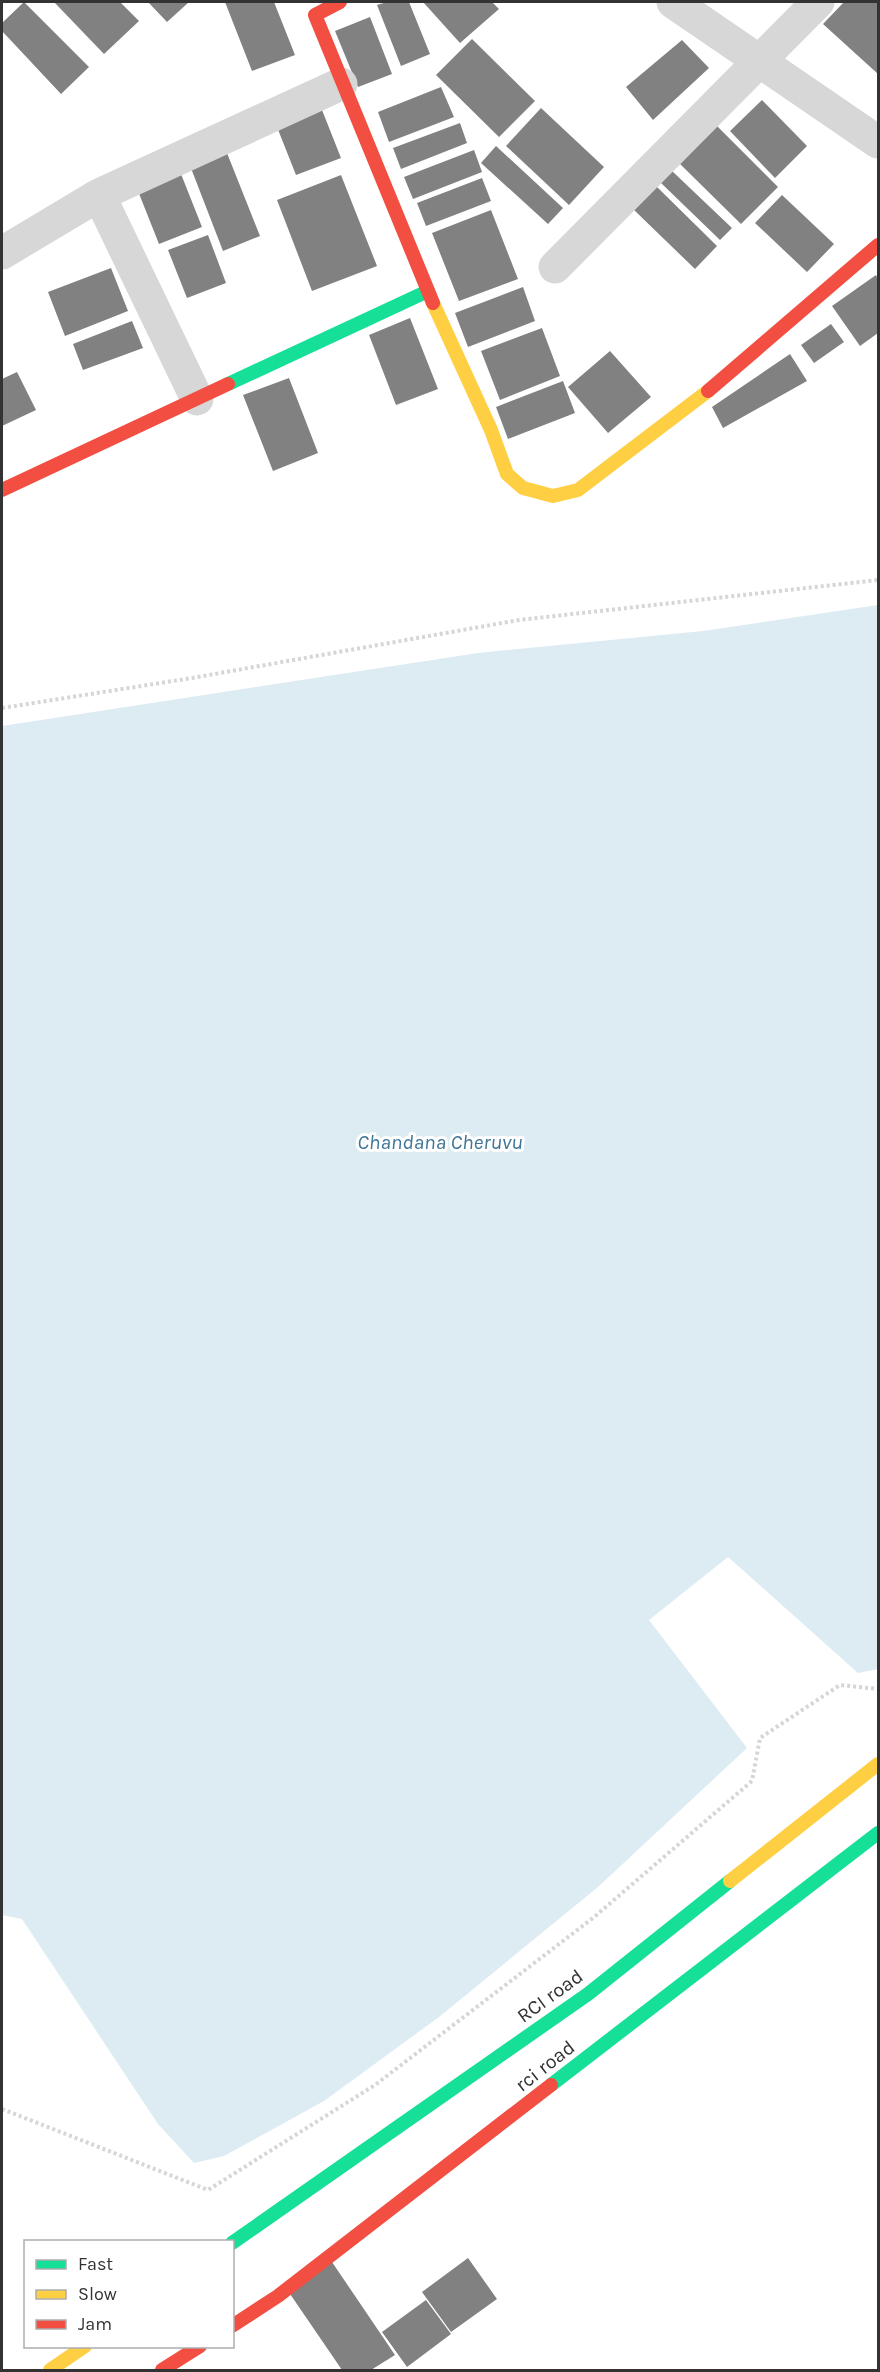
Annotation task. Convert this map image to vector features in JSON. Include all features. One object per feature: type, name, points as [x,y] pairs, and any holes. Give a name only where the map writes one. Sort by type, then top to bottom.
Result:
[{"type":"main road","points":[[340,2],[315,15],[341,84],[428,291],[491,430],[507,474],[523,488],[553,496],[578,490],[696,402],[879,245]]},
{"type":"main road","points":[[2,490],[428,291]]},
{"type":"main road","name":"RCI road","points":[[234,2242],[588,1994],[879,1764]]},
{"type":"main road","name":"rci road","points":[[234,2324],[278,2296],[879,1833]]},
{"type":"main road","points":[[51,2370],[82,2348]]},
{"type":"main road","points":[[162,2370],[197,2348]]},
{"type":"street","points":[[673,2],[879,142]]},
{"type":"street","points":[[555,267],[758,59],[818,2]]},
{"type":"street","points":[[2,253],[99,195],[341,84]]},
{"type":"street","points":[[99,195],[197,399]]},
{"type":"path","points":[[2,708],[192,678],[519,620],[879,580]]},
{"type":"path","points":[[2,2109],[207,2190],[375,2085],[593,1918],[752,1781],[760,1738],[840,1685],[879,1689]]},
{"type":"water","name":"Chandana Cheruvu","points":[[878,605],[878,1669],[858,1673],[728,1557],[649,1620],[747,1748],[598,1887],[439,2017],[324,2101],[224,2156],[194,2163],[158,2124],[22,1919],[2,1915],[2,726],[478,653],[703,631]]},
{"type":"building","points":[[24,2],[89,67],[61,94],[2,31],[2,23]]},
{"type":"building","points":[[54,2],[120,2],[139,21],[104,54]]},
{"type":"building","points":[[148,2],[189,2],[167,22]]},
{"type":"building","points":[[225,2],[274,2],[295,55],[252,71]]},
{"type":"building","points":[[387,2],[409,2],[430,54],[401,66],[377,5]]},
{"type":"building","points":[[423,2],[492,2],[499,9],[460,43]]},
{"type":"building","points":[[844,2],[878,2],[878,74],[823,24]]},
{"type":"building","points":[[370,17],[392,74],[358,87],[335,31]]},
{"type":"building","points":[[472,39],[535,101],[499,137],[436,75]]},
{"type":"building","points":[[682,40],[709,68],[653,120],[626,87]]},
{"type":"building","points":[[441,87],[454,117],[389,142],[378,112]]},
{"type":"building","points":[[762,100],[807,146],[775,178],[730,131]]},
{"type":"building","points":[[541,108],[604,167],[569,205],[506,146]]},
{"type":"building","points":[[322,110],[341,158],[296,175],[277,127]]},
{"type":"building","points":[[713,122],[778,187],[741,224],[676,160]]},
{"type":"building","points":[[460,123],[467,143],[401,169],[393,148]]},
{"type":"building","points":[[496,146],[563,208],[548,224],[481,163]]},
{"type":"building","points":[[225,148],[260,236],[223,251],[189,163]]},
{"type":"building","points":[[474,150],[482,172],[413,199],[404,177]]},
{"type":"building","points":[[671,170],[732,228],[720,240],[660,182]]},
{"type":"building","points":[[181,174],[202,227],[159,244],[138,191]]},
{"type":"building","points":[[341,175],[377,266],[312,291],[277,200]]},
{"type":"building","points":[[482,178],[491,201],[426,226],[417,203]]},
{"type":"building","points":[[656,186],[717,246],[695,269],[633,209]]},
{"type":"building","points":[[782,195],[834,244],[807,272],[755,223]]},
{"type":"building","points":[[491,210],[518,279],[459,301],[432,233]]},
{"type":"building","points":[[208,235],[226,283],[187,298],[168,250]]},
{"type":"building","points":[[111,268],[128,311],[65,336],[48,292]]},
{"type":"building","points":[[876,275],[878,279],[878,333],[860,346],[832,306]]},
{"type":"building","points":[[523,287],[535,321],[468,347],[455,313]]},
{"type":"building","points":[[410,318],[438,389],[396,405],[369,335]]},
{"type":"building","points":[[132,321],[143,348],[83,370],[73,344]]},
{"type":"building","points":[[831,324],[844,342],[814,363],[801,345]]},
{"type":"building","points":[[542,328],[560,376],[500,400],[481,351]]},
{"type":"building","points":[[610,351],[651,397],[608,433],[568,387]]},
{"type":"building","points":[[790,354],[807,381],[723,428],[712,407]]},
{"type":"building","points":[[17,372],[36,410],[2,426],[2,379]]},
{"type":"building","points":[[289,378],[318,453],[273,471],[243,395]]},
{"type":"building","points":[[563,381],[575,413],[508,439],[496,407]]},
{"type":"building","points":[[468,2258],[497,2299],[451,2332],[422,2292]]},
{"type":"building","points":[[332,2262],[395,2355],[371,2370],[342,2370],[288,2291]]},
{"type":"building","points":[[426,2300],[451,2334],[407,2367],[382,2332]]},
{"type":"traffic: fast","points":[[228,384],[428,291]]},
{"type":"traffic: fast","points":[[551,2085],[878,1833]]},
{"type":"traffic: fast","points":[[234,2242],[588,1994],[730,1881]]},
{"type":"traffic: slow","points":[[433,303],[491,430],[507,474],[523,488],[553,496],[578,490],[708,391]]},
{"type":"traffic: slow","points":[[730,1881],[878,1764]]},
{"type":"traffic: slow","points":[[50,2370],[82,2348]]},
{"type":"traffic: jam","points":[[340,2],[315,15],[433,303]]},
{"type":"traffic: jam","points":[[708,391],[878,245]]},
{"type":"traffic: jam","points":[[2,490],[228,384]]},
{"type":"traffic: jam","points":[[234,2325],[278,2296],[551,2085]]},
{"type":"traffic: jam","points":[[162,2370],[197,2348]]}]
